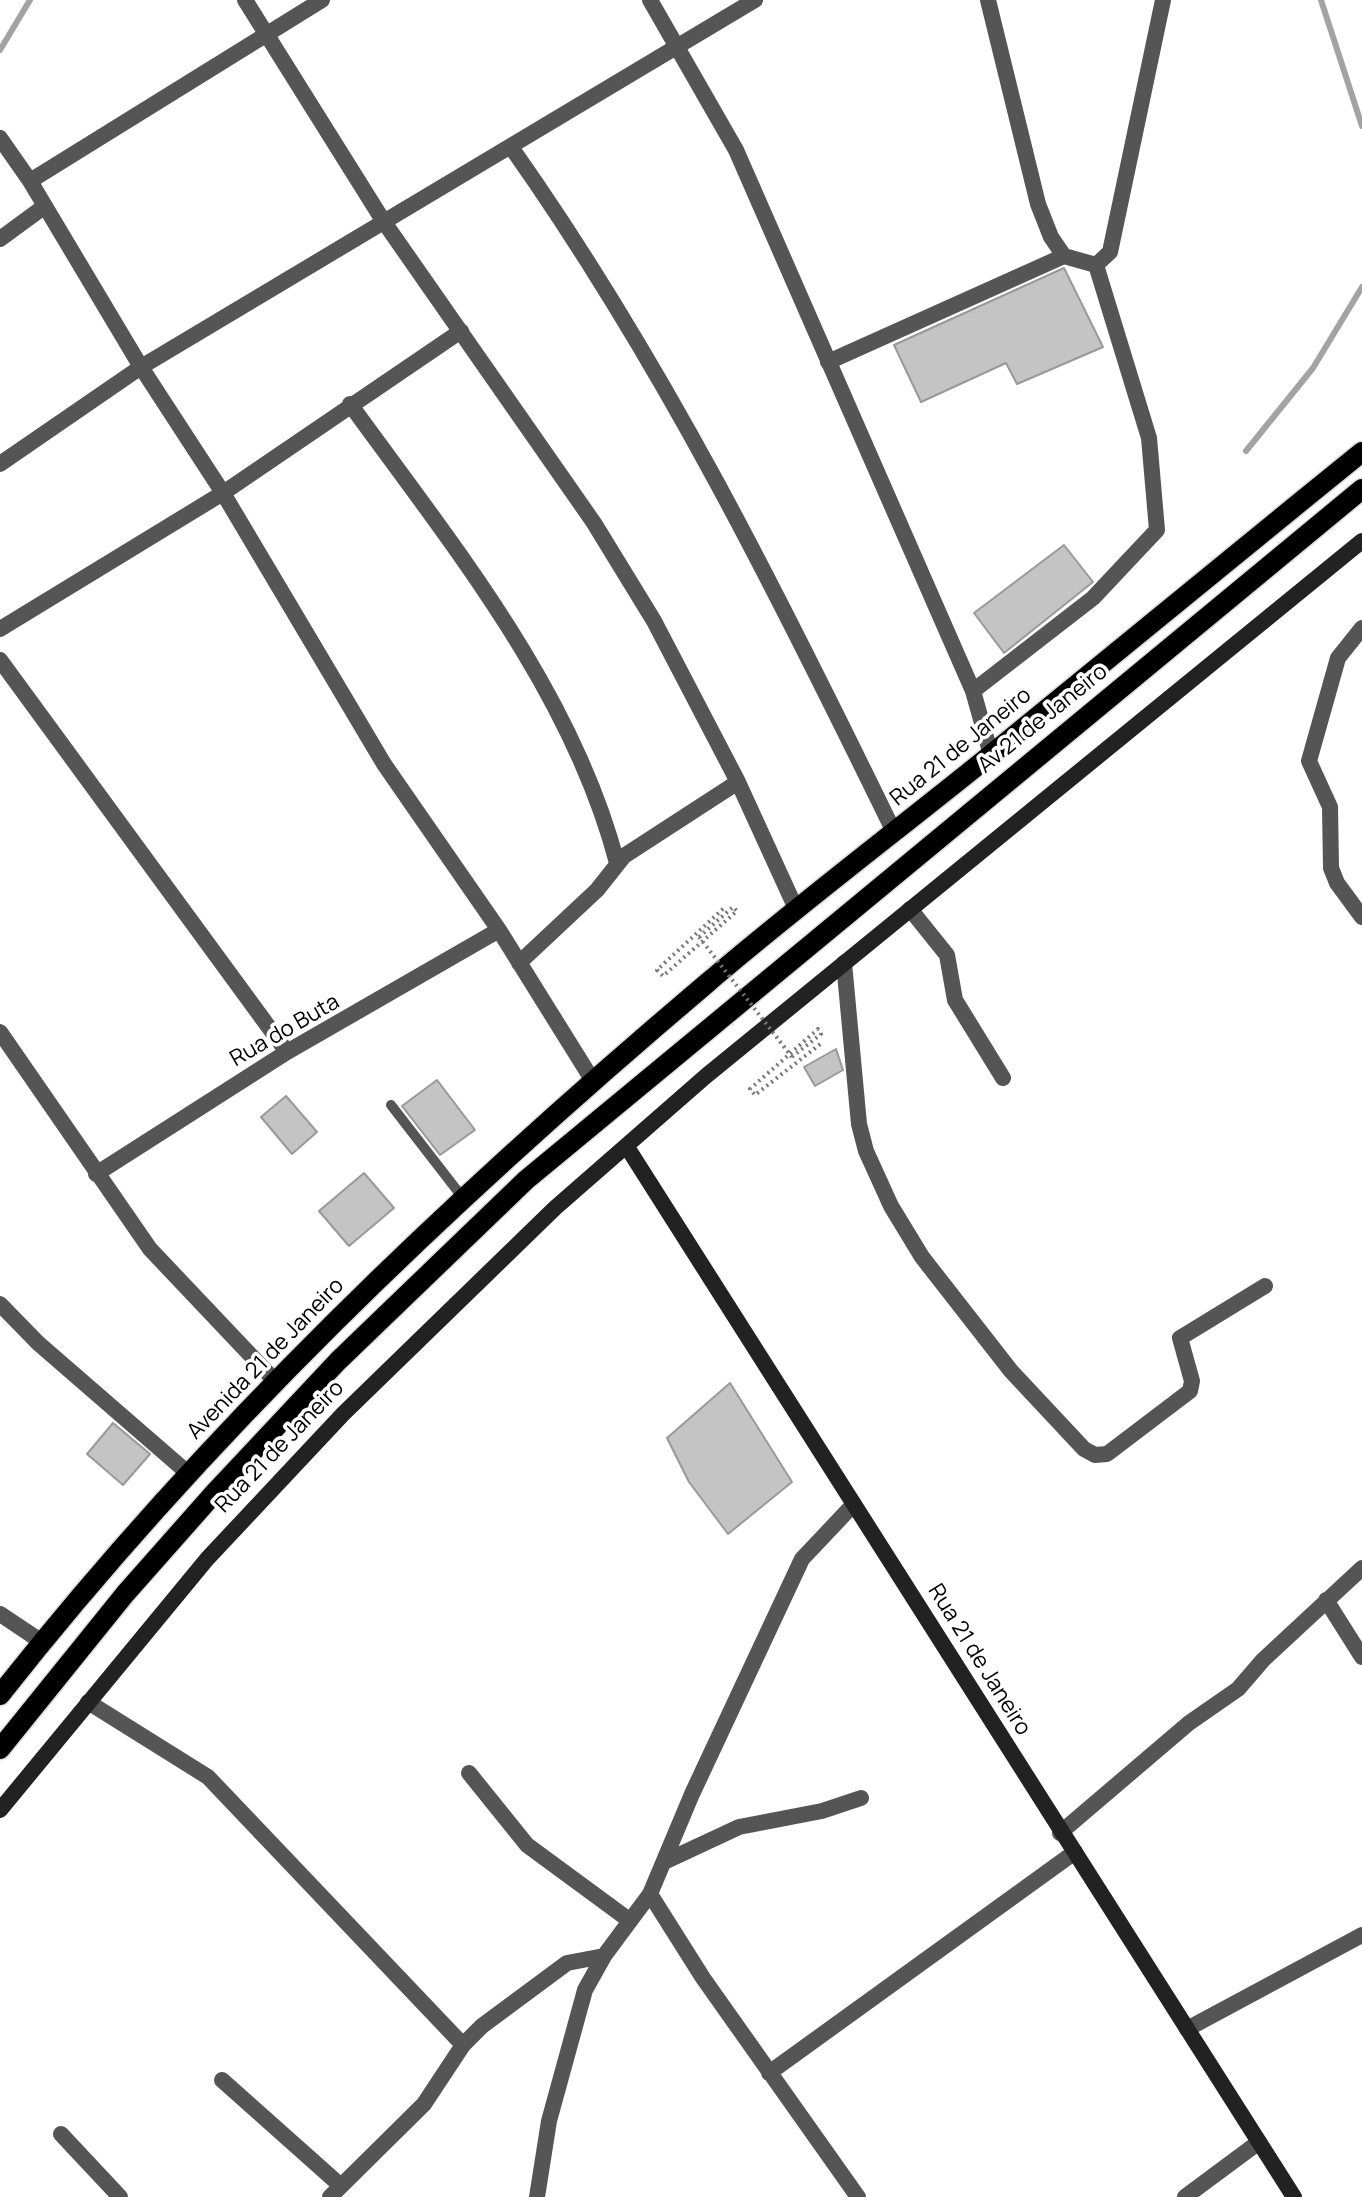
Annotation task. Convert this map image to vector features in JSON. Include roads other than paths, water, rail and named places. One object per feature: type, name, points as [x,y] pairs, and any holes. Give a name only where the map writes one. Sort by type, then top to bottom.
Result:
[{"type":"main road","name":"Rua 21 de Janeiro","points":[[593,1081],[708,982],[1362,452]]},
{"type":"main road","name":"Av 21 de Janeiro","points":[[0,1749],[125,1594],[297,1404],[444,1258],[577,1134],[1362,489]]},
{"type":"main road","name":"Avenida 21 de Janeiro","points":[[0,1695],[42,1642],[189,1474],[276,1382],[361,1294],[593,1081]]},
{"type":"street","points":[[245,0],[384,222],[594,523],[654,621],[738,782],[797,911]]},
{"type":"street","points":[[30,181],[322,0]]},
{"type":"street","points":[[650,0],[736,150],[973,691],[991,755]]},
{"type":"street","points":[[0,464],[141,367],[755,0]]},
{"type":"street","points":[[988,0],[1038,204],[1051,237],[1064,256]]},
{"type":"street","points":[[1096,265],[1110,252],[1163,0]]},
{"type":"street","points":[[0,138],[30,181],[141,367],[223,493],[384,764],[499,930],[593,1081]]},
{"type":"street","points":[[511,147],[580,245],[708,464],[894,832]]},
{"type":"street","points":[[0,239],[45,206]]},
{"type":"street","points":[[828,362],[1064,256],[1096,265]]},
{"type":"street","points":[[973,691],[1093,598],[1157,530],[1149,438],[1096,265]]},
{"type":"street","points":[[0,629],[223,493],[461,331]]},
{"type":"street","points":[[350,404],[480,585],[534,671],[590,783],[617,863]]},
{"type":"street","name":"Rua 21 de Janeiro","points":[[0,1810],[207,1559],[343,1414],[545,1218],[844,963],[1362,541]]},
{"type":"street","points":[[1362,628],[1338,658],[1309,761],[1330,807],[1331,868],[1337,883],[1362,917]]},
{"type":"street","points":[[0,660],[287,1052]]},
{"type":"street","points":[[519,963],[597,890],[617,863],[738,782]]},
{"type":"street","points":[[910,909],[947,955],[955,1000],[1003,1078]]},
{"type":"street","name":"Rua do Buta","points":[[96,1174],[287,1052],[499,930]]},
{"type":"street","points":[[844,963],[859,1124],[866,1151],[891,1206],[922,1257],[1011,1371],[1084,1449],[1095,1455],[1107,1454],[1190,1391],[1192,1381],[1180,1338],[1265,1286]]},
{"type":"street","points":[[0,1032],[150,1249],[276,1382]]},
{"type":"street","name":"Rua 21 de Janeiro","points":[[627,1147],[1294,2197]]},
{"type":"street","points":[[0,1304],[38,1343],[189,1474]]},
{"type":"street","points":[[537,2197],[549,2121],[581,2003],[604,1956],[650,1894],[795,1570],[808,1549],[853,1505]]},
{"type":"street","points":[[1060,1833],[1189,1723],[1238,1689],[1362,1568]]},
{"type":"street","points":[[1326,1600],[1362,1657]]},
{"type":"street","points":[[0,1614],[42,1642]]},
{"type":"street","points":[[88,1702],[208,1777],[463,2045]]},
{"type":"street","points":[[469,1773],[527,1845],[556,1870],[629,1920]]},
{"type":"street","points":[[664,1862],[739,1827],[822,1811],[861,1798]]},
{"type":"street","points":[[769,2073],[1075,1852]]},
{"type":"street","points":[[650,1894],[769,2073],[858,2197]]},
{"type":"street","points":[[1187,2029],[1362,1935]]},
{"type":"street","points":[[222,2080],[336,2191],[424,2104],[463,2045],[482,2026],[547,1976],[575,1961],[604,1956]]},
{"type":"street","points":[[61,2134],[120,2197]]},
{"type":"street","points":[[1185,2197],[1259,2142]]},
{"type":"lane","points":[[391,1105],[463,1198]]},
{"type":"waterway","points":[[0,50],[30,0]]},
{"type":"waterway","points":[[1321,0],[1362,126]]},
{"type":"waterway","points":[[1246,451],[1313,368],[1362,287]]}]
